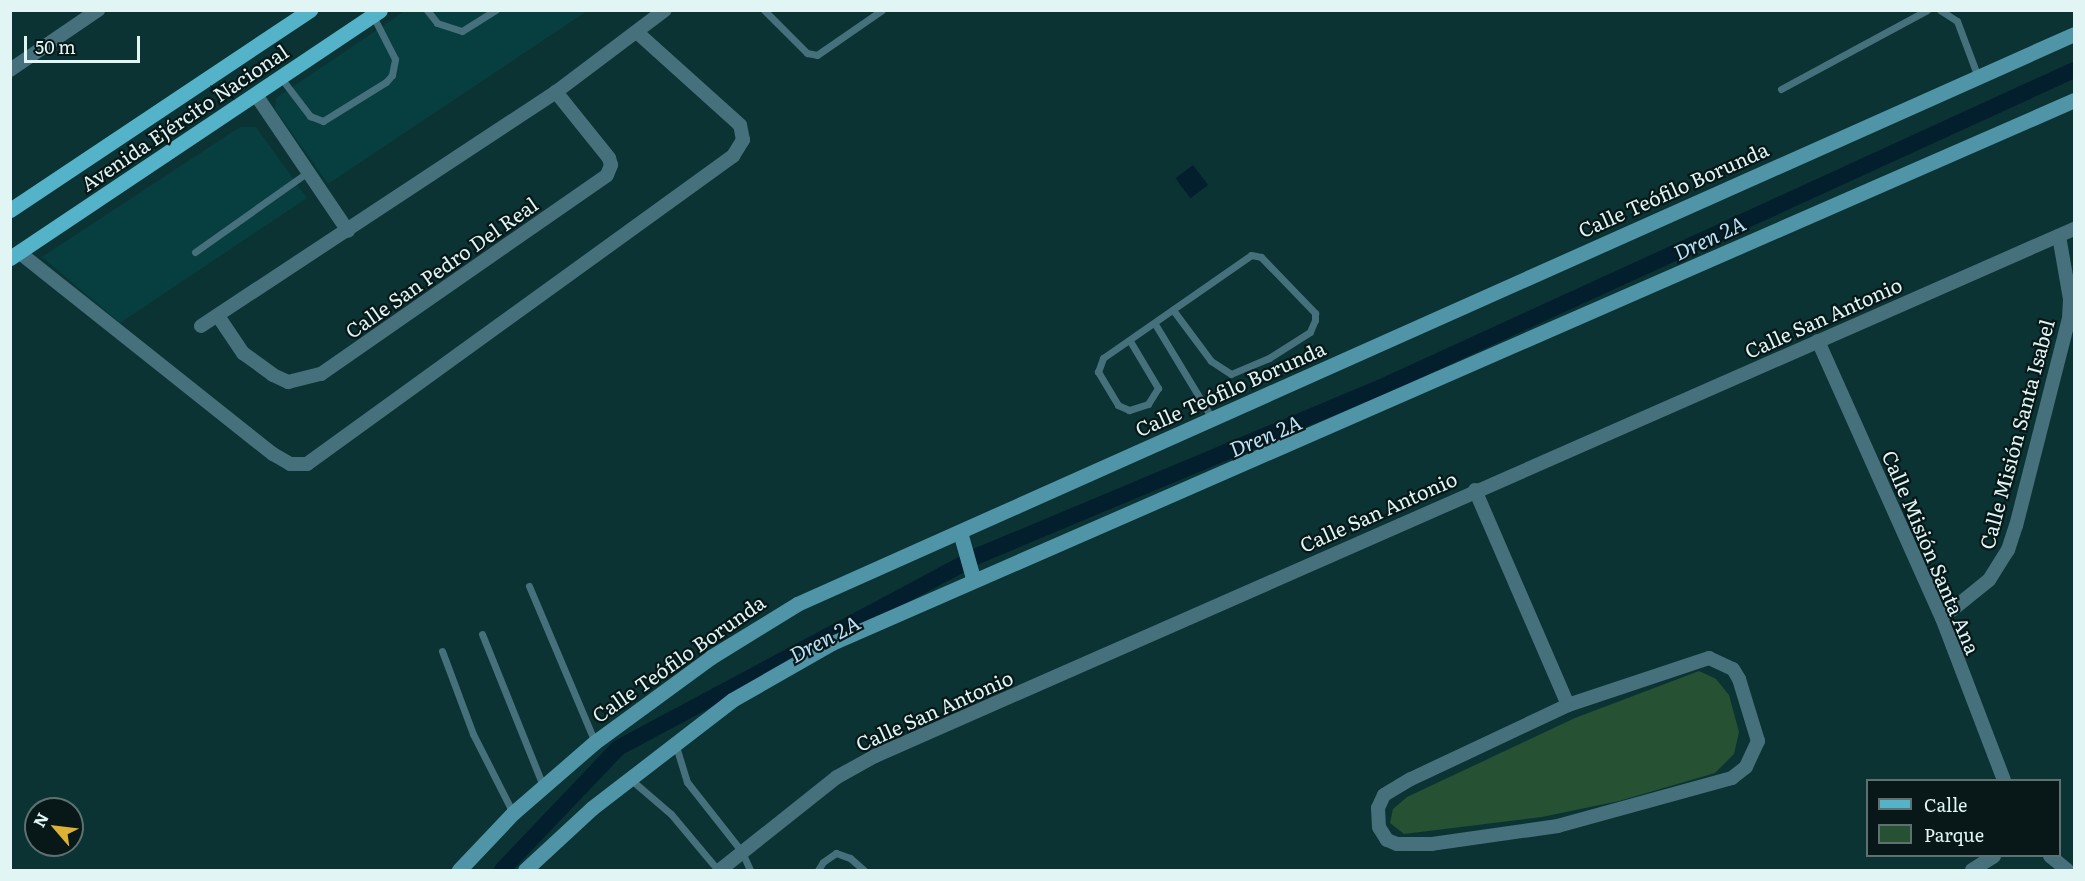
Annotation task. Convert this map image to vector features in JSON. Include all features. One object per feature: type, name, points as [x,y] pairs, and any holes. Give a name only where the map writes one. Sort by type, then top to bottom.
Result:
[{"type":"main road","name":"Avenida Ejército Nacional","points":[[10,210],[310,10]]},
{"type":"main road","name":"Avenida Ejército Nacional","points":[[15,256],[377,13]]},
{"type":"main road","name":"Calle Teófilo Borunda","points":[[459,870],[513,813],[595,742],[664,689],[769,620],[847,580],[961,537],[1212,418],[2074,33]]},
{"type":"main road","points":[[525,870],[629,778],[732,700],[796,662],[972,574],[2074,100]]},
{"type":"main road","points":[[961,537],[972,574]]},
{"type":"street","points":[[10,70],[98,10]]},
{"type":"street","points":[[201,326],[556,92],[638,33],[665,10]]},
{"type":"street","points":[[15,256],[273,454],[290,464],[307,464],[733,156],[743,140],[740,125],[638,33]]},
{"type":"street","name":"Calle San Pedro Del Real","points":[[218,316],[243,353],[273,375],[288,382],[321,374],[607,175],[612,165],[609,158],[556,92]]},
{"type":"street","points":[[256,95],[348,231]]},
{"type":"street","name":"Calle San Antonio","points":[[719,870],[837,777],[875,756],[1475,490],[2074,229]]},
{"type":"street","name":"Calle Misión Santa Isabel","points":[[1942,618],[1989,580],[2004,558],[2013,534],[2069,318],[2070,300],[2059,236]]},
{"type":"street","name":"Calle Misión Santa Ana","points":[[1818,341],[1942,618],[2004,779]]},
{"type":"street","points":[[1475,490],[1568,705]]},
{"type":"street","points":[[1709,658],[1733,669],[1739,679],[1758,741],[1746,767],[1732,778],[1605,815],[1432,844],[1412,846],[1387,840],[1379,827],[1378,808],[1384,795],[1568,705],[1709,658]]},
{"type":"street","points":[[1972,870],[1991,857]]},
{"type":"street","points":[[2052,857],[2067,870]]},
{"type":"lane","points":[[427,10],[437,23],[462,31],[496,10]]},
{"type":"lane","points":[[764,10],[811,55],[828,50],[882,10]]},
{"type":"lane","points":[[1781,89],[1927,10]]},
{"type":"lane","points":[[1940,10],[1957,21],[1978,77]]},
{"type":"lane","points":[[281,78],[310,116],[323,121],[386,82],[392,75],[395,59],[377,13]]},
{"type":"lane","points":[[195,252],[308,172]]},
{"type":"lane","points":[[1130,341],[1158,388],[1148,404],[1129,410],[1118,405],[1098,366],[1130,341],[1231,266],[1257,255],[1315,313],[1315,320],[1310,332],[1269,358],[1230,374],[1211,361],[1173,310]]},
{"type":"lane","points":[[1155,324],[1212,418]]},
{"type":"lane","points":[[530,586],[595,742]]},
{"type":"lane","points":[[482,634],[543,786]]},
{"type":"lane","points":[[442,651],[473,734],[513,813]]},
{"type":"lane","points":[[675,743],[687,782],[698,800],[742,852],[750,870]]},
{"type":"lane","points":[[629,778],[670,814],[719,870]]},
{"type":"lane","points":[[818,870],[822,862],[836,853],[850,858],[864,870]]},
{"type":"shaded area","points":[[405,11],[587,11],[328,184],[275,109],[276,98]]},
{"type":"shaded area","points":[[240,127],[256,127],[307,198],[120,323],[42,257]]},
{"type":"shaded area","points":[[1193,165],[1208,185],[1190,198],[1175,178]]},
{"type":"green space","points":[[1699,671],[1716,679],[1729,695],[1739,732],[1734,754],[1715,773],[1619,801],[1542,817],[1404,834],[1390,823],[1393,809],[1407,797],[1575,718]]},
{"type":"waterway","name":"Dren 2A","points":[[502,870],[618,748],[975,557],[1388,384],[2074,70]]}]
